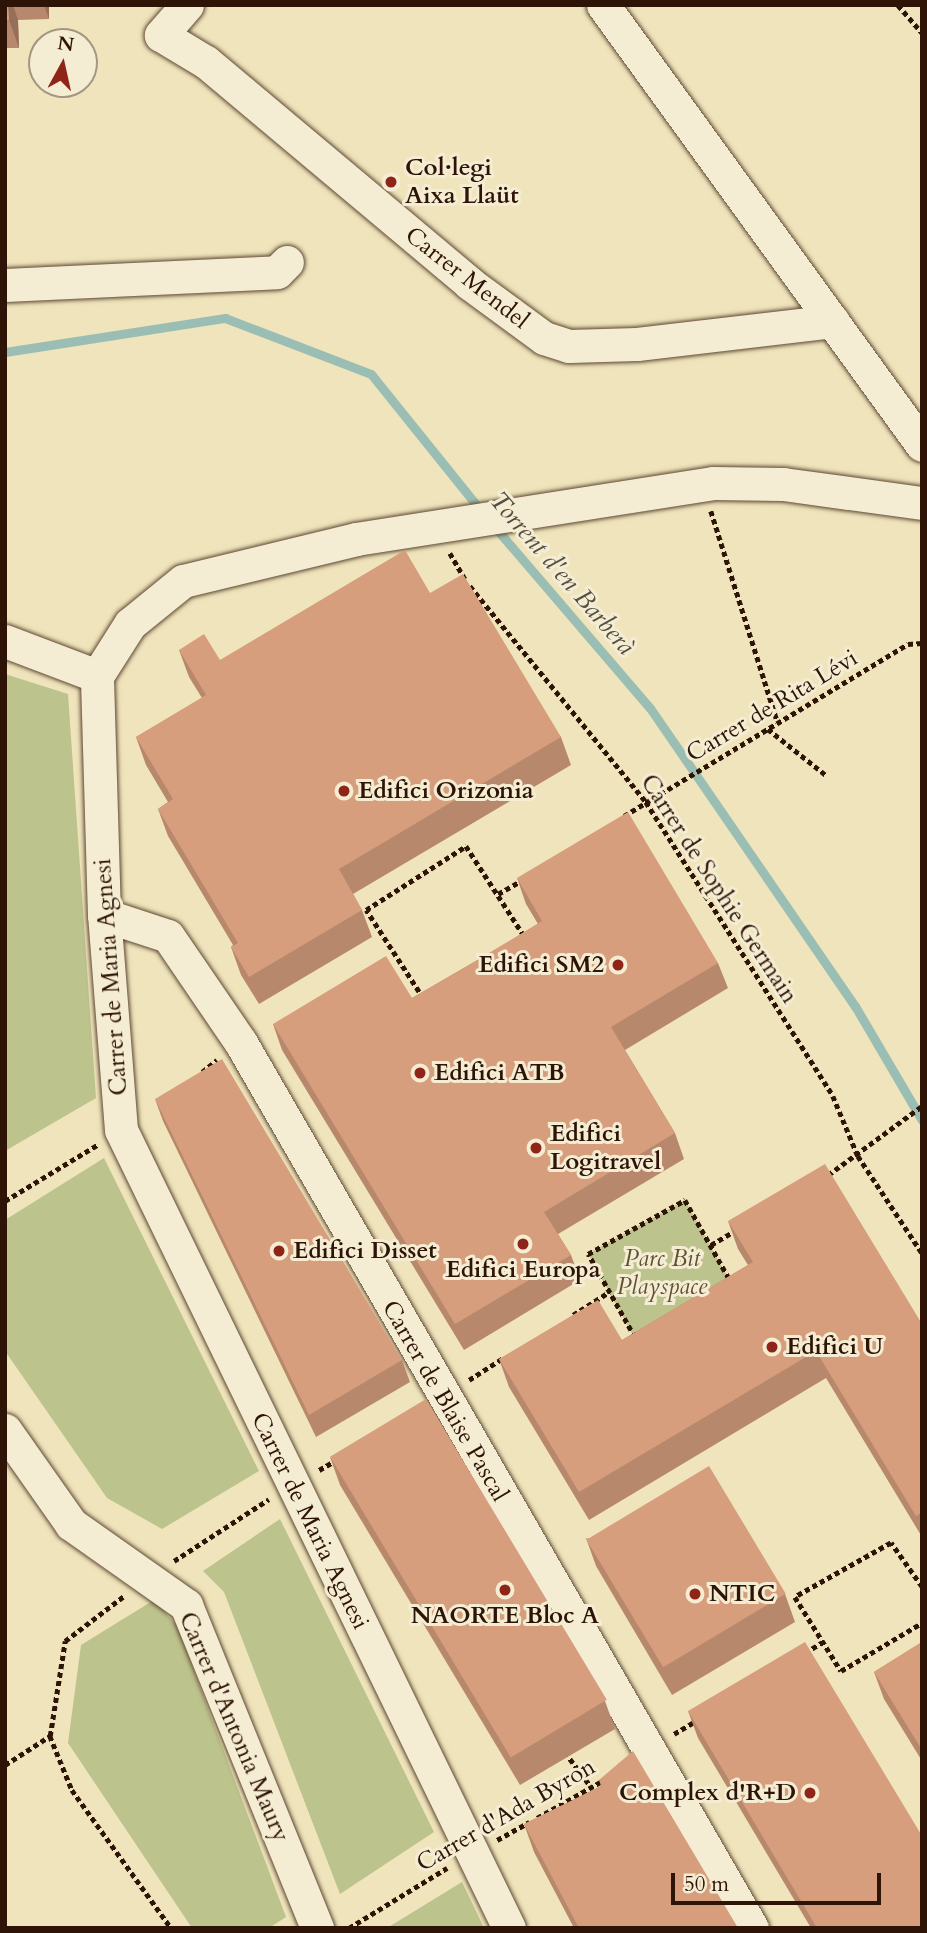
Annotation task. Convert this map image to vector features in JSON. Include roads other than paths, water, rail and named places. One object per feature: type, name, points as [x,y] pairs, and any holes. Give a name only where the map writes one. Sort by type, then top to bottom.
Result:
[{"type":"street","name":"Carrer Mendel","points":[[187,5],[161,35],[206,62],[469,283],[544,338],[569,346],[637,344],[833,321]]},
{"type":"street","points":[[603,5],[922,445]]},
{"type":"street","points":[[5,285],[277,272],[287,262]]},
{"type":"street","points":[[5,641],[97,676],[130,624],[183,580],[356,539],[447,526],[587,499],[713,482],[783,484],[922,503]]},
{"type":"street","name":"Carrer de Maria Agnesi","points":[[97,676],[104,915],[121,1130],[509,1928]]},
{"type":"street","name":"Carrer de Blaise Pascal","points":[[104,915],[168,936],[240,1043],[647,1751],[752,1928]]},
{"type":"street","name":"Carrer d'Antonia Maury","points":[[5,1430],[72,1524],[186,1605],[317,1928]]},
{"type":"waterway","name":"Torrent d'en Barberà","points":[[5,352],[225,318],[371,374],[481,511]]},
{"type":"waterway","name":"Torrent d'en Barberà","points":[[493,525],[650,708],[855,1006],[922,1120]]},
{"type":"place","name":"Col·legi Aixa Llaüt","points":[[391,182]]},
{"type":"place","name":"Edifici Orizonia","points":[[344,791]]},
{"type":"place","name":"Edifici SM2","points":[[618,965]]},
{"type":"place","name":"Edifici ATB","points":[[420,1073]]},
{"type":"place","name":"Edifici Logitravel","points":[[536,1148]]},
{"type":"place","name":"Edifici Europa","points":[[523,1244]]},
{"type":"place","name":"Edifici Disset","points":[[279,1251]]},
{"type":"place","name":"Edifici U","points":[[772,1347]]},
{"type":"place","name":"NAORTE Bloc A","points":[[505,1590]]},
{"type":"place","name":"NTIC","points":[[695,1594]]},
{"type":"place","name":"Complex d'R+D","points":[[810,1793]]},
{"type":"park label","name":"Parc Bit Playspace","points":[[662,1273]]}]
